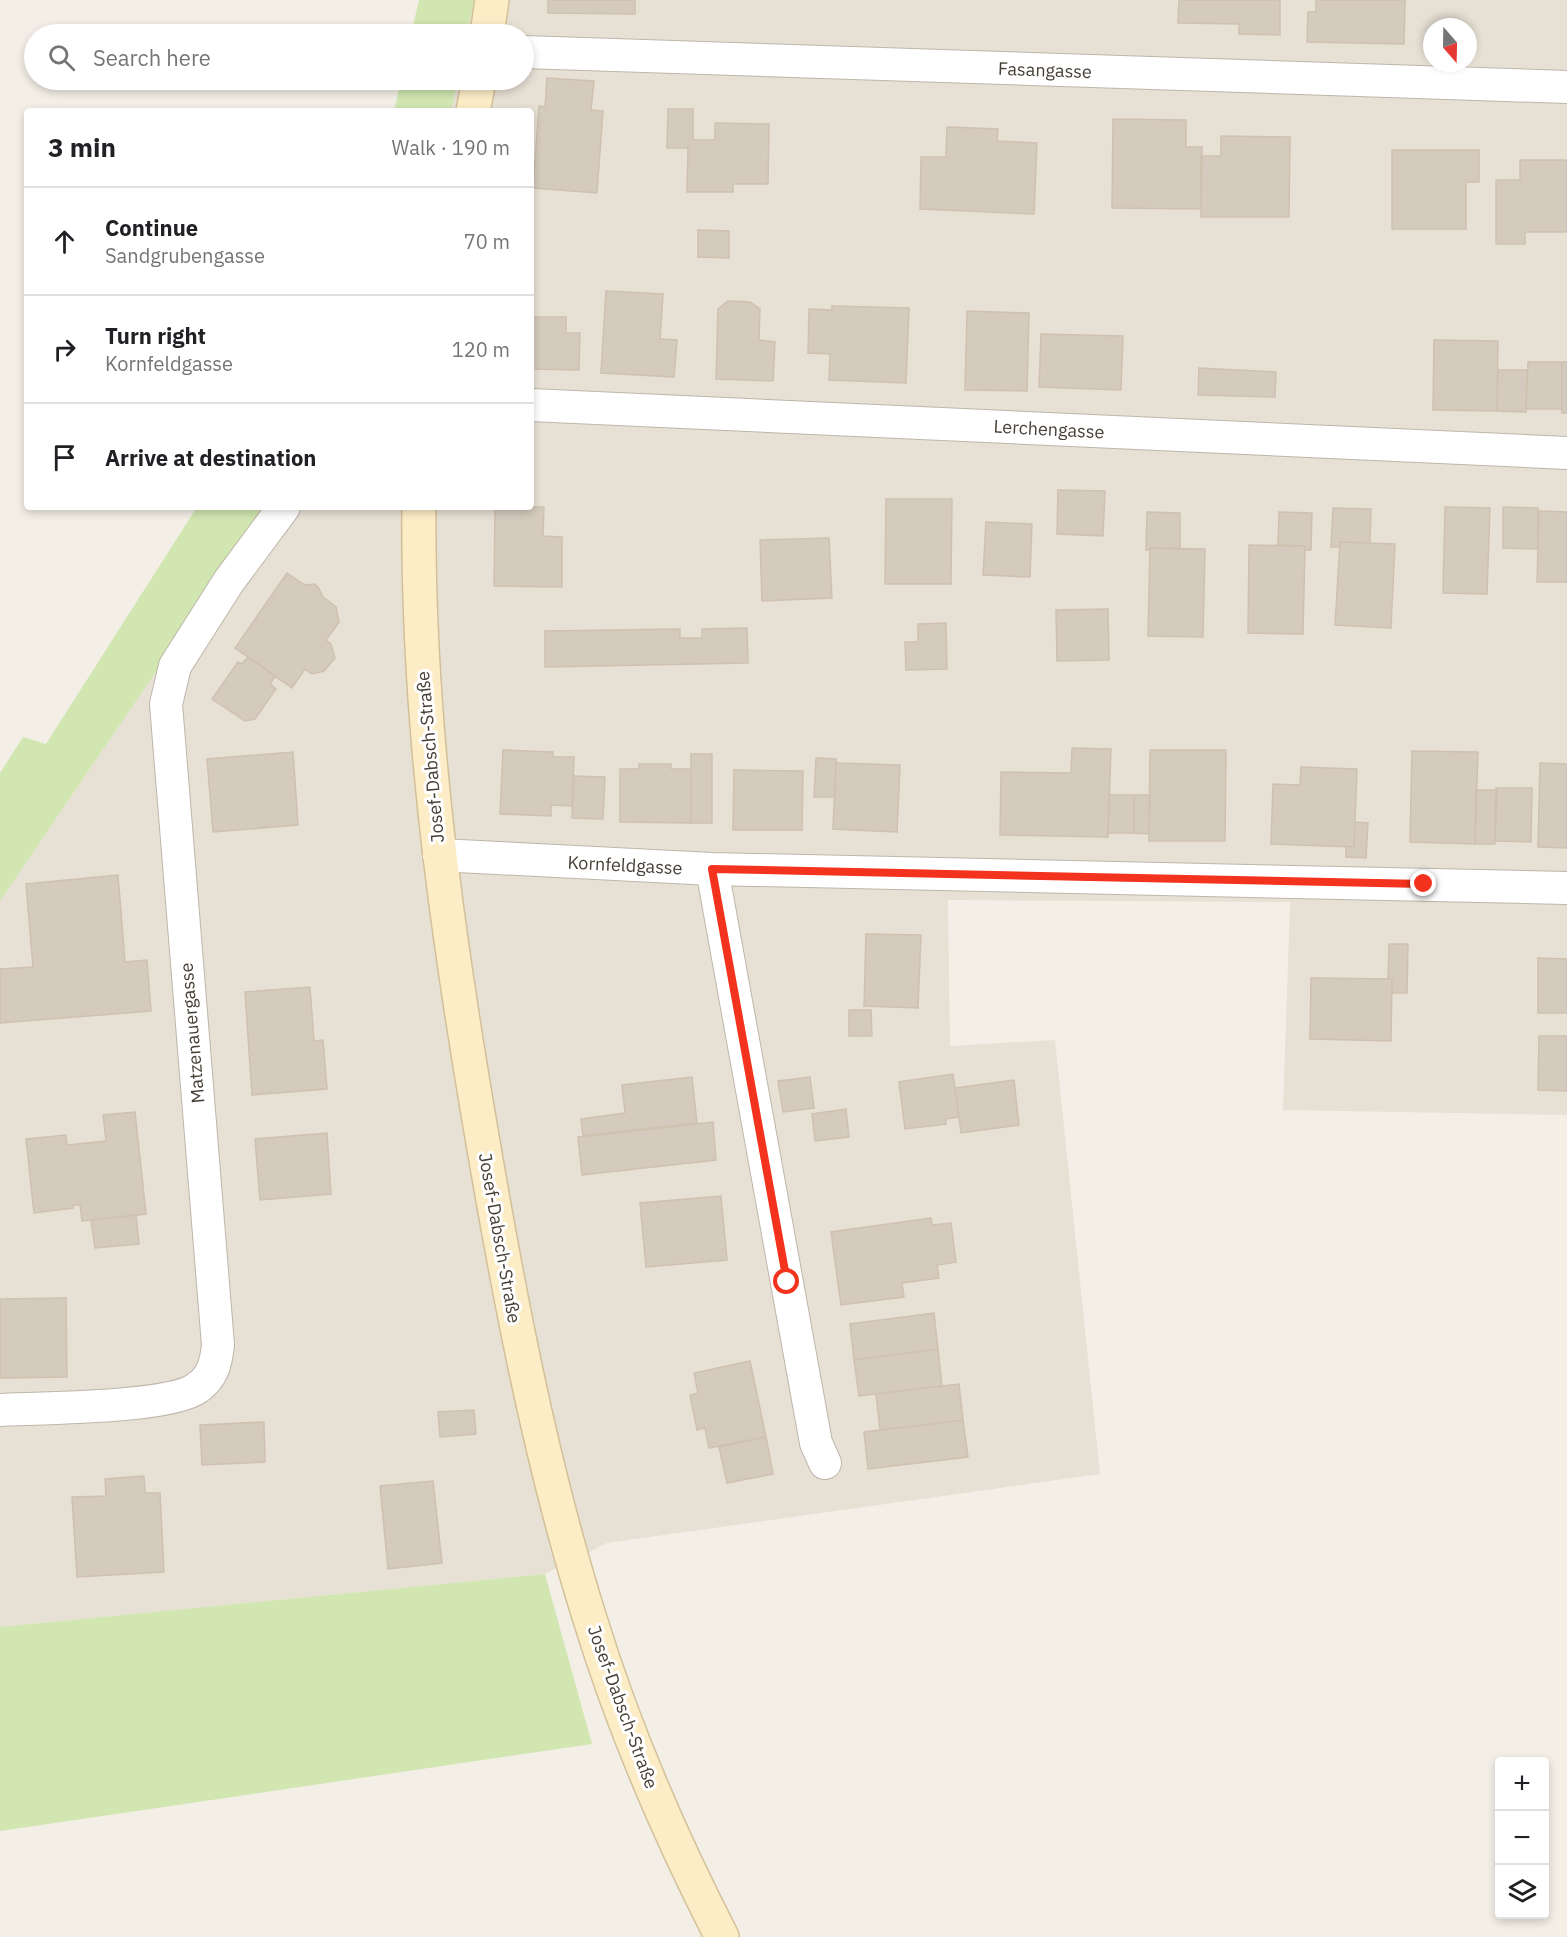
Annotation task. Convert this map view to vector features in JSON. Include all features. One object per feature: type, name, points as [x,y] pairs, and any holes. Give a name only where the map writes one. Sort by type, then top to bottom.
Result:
[{"type":"main road","points":[[488,24],[492,0]]},
{"type":"main road","points":[[474,108],[477,90]]},
{"type":"main road","name":"Josef-Dabsch-Straße","points":[[419,510],[418,599],[422,690],[439,855],[465,1036],[503,1263],[524,1366],[571,1556],[606,1668],[671,1833],[722,1937]]},
{"type":"street","name":"Fasangasse","points":[[534,52],[1567,87]]},
{"type":"street","name":"Lerchengasse","points":[[534,405],[1567,453]]},
{"type":"street","name":"Matzenauergasse","points":[[0,1410],[159,1401],[195,1390],[209,1378],[216,1362],[218,1333],[166,704],[175,666],[229,581],[282,510]]},
{"type":"street","name":"Kornfeldgasse","points":[[439,855],[712,869],[1567,888]]},
{"type":"street","points":[[712,869],[816,1443],[825,1463]]},
{"type":"shaded area","points":[[474,0],[1567,0],[1567,1115],[1283,1110],[1290,902],[948,900],[950,1046],[1055,1040],[1100,1474],[607,1543],[545,1574],[0,1627],[0,901],[266,510],[534,510],[534,108],[452,108],[456,90],[534,90],[534,24],[469,24]]},
{"type":"green space","points":[[419,0],[474,0],[469,24],[413,24]]},
{"type":"green space","points":[[399,90],[456,90],[452,108],[395,108]]},
{"type":"green space","points":[[195,510],[266,510],[0,901],[0,773],[23,737],[46,744]]},
{"type":"green space","points":[[545,1574],[592,1744],[0,1831],[0,1627]]},
{"type":"building","points":[[548,0],[635,0],[635,14],[548,13]]},
{"type":"building","points":[[1179,0],[1280,0],[1280,35],[1239,34],[1239,24],[1178,23]]},
{"type":"building","points":[[1316,0],[1405,0],[1404,44],[1307,42],[1308,12],[1316,12]]},
{"type":"building","points":[[547,78],[594,81],[591,110],[603,111],[597,193],[534,188],[539,106],[545,107]]},
{"type":"building","points":[[668,109],[693,109],[693,140],[715,140],[715,123],[769,124],[768,184],[733,184],[733,192],[687,192],[688,148],[667,148]]},
{"type":"building","points":[[1113,119],[1186,120],[1186,147],[1202,147],[1201,209],[1112,208]]},
{"type":"building","points":[[947,127],[998,129],[997,141],[1037,143],[1034,214],[920,209],[921,157],[946,157]]},
{"type":"building","points":[[1221,136],[1290,137],[1289,217],[1201,217],[1201,156],[1221,156]]},
{"type":"building","points":[[1392,150],[1479,150],[1479,182],[1466,182],[1466,229],[1392,229]]},
{"type":"building","points":[[1520,160],[1567,160],[1567,232],[1525,232],[1525,244],[1496,244],[1496,180],[1520,180]]},
{"type":"building","points":[[698,230],[729,231],[729,258],[698,257]]},
{"type":"building","points":[[606,291],[663,294],[660,339],[677,340],[674,377],[601,373]]},
{"type":"building","points":[[728,301],[750,302],[760,309],[759,340],[775,342],[773,381],[716,379],[718,309]]},
{"type":"building","points":[[832,306],[909,308],[906,383],[829,380],[830,354],[808,353],[809,309],[832,310]]},
{"type":"building","points":[[967,311],[1029,313],[1027,391],[965,390]]},
{"type":"building","points":[[534,317],[566,317],[566,333],[580,333],[579,370],[534,369]]},
{"type":"building","points":[[1041,334],[1123,336],[1121,390],[1039,387]]},
{"type":"building","points":[[1434,340],[1498,341],[1497,411],[1433,410]]},
{"type":"building","points":[[1528,362],[1562,362],[1562,409],[1526,409]]},
{"type":"building","points":[[1562,362],[1567,362],[1567,413],[1562,413]]},
{"type":"building","points":[[1199,368],[1276,372],[1275,397],[1198,395]]},
{"type":"building","points":[[1498,370],[1527,370],[1526,412],[1497,411]]},
{"type":"building","points":[[1058,490],[1105,491],[1103,536],[1057,534]]},
{"type":"building","points":[[886,499],[952,499],[951,584],[885,584]]},
{"type":"building","points":[[534,507],[544,507],[543,536],[562,537],[562,587],[494,586],[495,510],[534,510]]},
{"type":"building","points":[[1445,507],[1490,508],[1487,594],[1443,593]]},
{"type":"building","points":[[1503,507],[1538,508],[1538,549],[1503,548]]},
{"type":"building","points":[[1333,508],[1371,509],[1370,543],[1340,542],[1339,547],[1331,547]]},
{"type":"building","points":[[1539,511],[1567,512],[1567,582],[1537,582]]},
{"type":"building","points":[[1147,512],[1180,513],[1180,549],[1150,548],[1146,550]]},
{"type":"building","points":[[1279,512],[1312,513],[1311,550],[1305,550],[1305,546],[1278,545]]},
{"type":"building","points":[[986,522],[1032,524],[1030,577],[983,575]]},
{"type":"building","points":[[829,538],[832,598],[762,601],[760,540]]},
{"type":"building","points":[[1340,542],[1395,544],[1391,628],[1335,625]]},
{"type":"building","points":[[1249,545],[1305,546],[1303,634],[1248,633]]},
{"type":"building","points":[[1150,548],[1205,549],[1203,637],[1148,636]]},
{"type":"building","points":[[287,573],[305,585],[315,584],[323,597],[336,607],[339,622],[326,640],[331,644],[335,658],[324,671],[312,674],[305,669],[292,688],[235,648]]},
{"type":"building","points":[[1108,609],[1109,660],[1057,661],[1056,610]]},
{"type":"building","points":[[946,623],[947,669],[906,670],[905,642],[918,642],[918,624]]},
{"type":"building","points":[[747,628],[748,663],[545,667],[545,631],[680,629],[680,638],[702,638],[702,629]]},
{"type":"building","points":[[248,657],[275,676],[270,684],[276,689],[255,719],[245,721],[212,699],[238,662],[242,664]]},
{"type":"building","points":[[1072,748],[1111,749],[1108,837],[1000,835],[1001,772],[1071,773]]},
{"type":"building","points":[[503,750],[553,752],[553,757],[574,757],[572,806],[551,805],[551,816],[500,814]]},
{"type":"building","points":[[1150,750],[1226,750],[1225,841],[1149,841]]},
{"type":"building","points":[[1412,751],[1478,752],[1475,844],[1410,842]]},
{"type":"building","points":[[293,752],[298,825],[213,832],[207,759]]},
{"type":"building","points":[[691,754],[712,754],[712,823],[691,823]]},
{"type":"building","points":[[816,758],[836,759],[835,797],[814,797]]},
{"type":"building","points":[[836,763],[900,765],[897,832],[833,829]]},
{"type":"building","points":[[1540,763],[1567,764],[1567,848],[1538,847]]},
{"type":"building","points":[[639,764],[671,764],[671,769],[691,769],[691,823],[620,822],[620,769],[639,769]]},
{"type":"building","points":[[1301,767],[1357,769],[1354,847],[1271,844],[1273,784],[1300,785]]},
{"type":"building","points":[[734,770],[803,771],[802,830],[733,830]]},
{"type":"building","points":[[574,776],[605,777],[603,819],[572,818]]},
{"type":"building","points":[[1496,788],[1532,788],[1531,842],[1495,841]]},
{"type":"building","points":[[1476,790],[1497,790],[1495,844],[1475,844]]},
{"type":"building","points":[[1109,795],[1134,795],[1134,833],[1108,833]]},
{"type":"building","points":[[1134,795],[1150,795],[1149,834],[1134,833]]},
{"type":"building","points":[[1355,822],[1368,823],[1366,858],[1346,857],[1346,846],[1354,847]]},
{"type":"building","points":[[118,875],[125,962],[147,960],[151,1011],[0,1023],[0,969],[33,967],[26,884]]},
{"type":"building","points":[[866,934],[921,935],[918,1008],[864,1006]]},
{"type":"building","points":[[1389,944],[1408,944],[1407,993],[1392,993],[1392,979],[1388,979]]},
{"type":"building","points":[[1538,958],[1567,959],[1567,1013],[1538,1013]]},
{"type":"building","points":[[1311,978],[1392,979],[1391,1041],[1310,1039]]},
{"type":"building","points":[[310,987],[314,1041],[323,1040],[327,1089],[252,1095],[245,992]]},
{"type":"building","points":[[849,1010],[871,1010],[872,1036],[849,1036]]},
{"type":"building","points":[[1539,1036],[1567,1036],[1567,1091],[1538,1090]]},
{"type":"building","points":[[953,1074],[959,1117],[946,1119],[946,1124],[905,1129],[899,1082]]},
{"type":"building","points":[[692,1077],[697,1123],[583,1136],[581,1119],[625,1113],[622,1085]]},
{"type":"building","points":[[810,1077],[814,1108],[783,1112],[778,1081]]},
{"type":"building","points":[[1014,1080],[1019,1125],[961,1133],[955,1088]]},
{"type":"building","points":[[846,1109],[849,1137],[815,1141],[812,1114]]},
{"type":"building","points":[[135,1112],[146,1214],[82,1221],[80,1205],[34,1213],[26,1139],[66,1135],[67,1145],[106,1141],[103,1115]]},
{"type":"building","points":[[713,1122],[716,1160],[582,1175],[578,1137]]},
{"type":"building","points":[[327,1133],[331,1194],[260,1200],[255,1139]]},
{"type":"building","points":[[721,1196],[727,1260],[646,1267],[640,1203]]},
{"type":"building","points":[[136,1215],[139,1244],[95,1248],[91,1220]]},
{"type":"building","points":[[931,1218],[932,1225],[951,1223],[956,1262],[937,1265],[939,1278],[902,1283],[904,1297],[841,1305],[831,1232]]},
{"type":"building","points":[[66,1298],[67,1377],[0,1378],[0,1299]]},
{"type":"building","points":[[934,1313],[938,1349],[854,1360],[850,1324]]},
{"type":"building","points":[[938,1349],[942,1386],[859,1396],[854,1360]]},
{"type":"building","points":[[750,1361],[766,1437],[709,1448],[705,1428],[697,1430],[690,1395],[698,1393],[694,1373]]},
{"type":"building","points":[[959,1384],[963,1420],[880,1430],[876,1394]]},
{"type":"building","points":[[474,1410],[476,1434],[440,1437],[438,1412]]},
{"type":"building","points":[[963,1420],[968,1457],[868,1469],[864,1432]]},
{"type":"building","points":[[264,1422],[265,1462],[202,1465],[200,1425]]},
{"type":"building","points":[[766,1437],[773,1474],[727,1483],[719,1447]]},
{"type":"building","points":[[144,1476],[145,1493],[160,1493],[164,1572],[77,1577],[72,1497],[106,1496],[105,1479]]},
{"type":"building","points":[[433,1481],[442,1563],[388,1569],[380,1486]]},
{"type":"route","points":[[787,1282],[712,869],[1424,884]]}]
